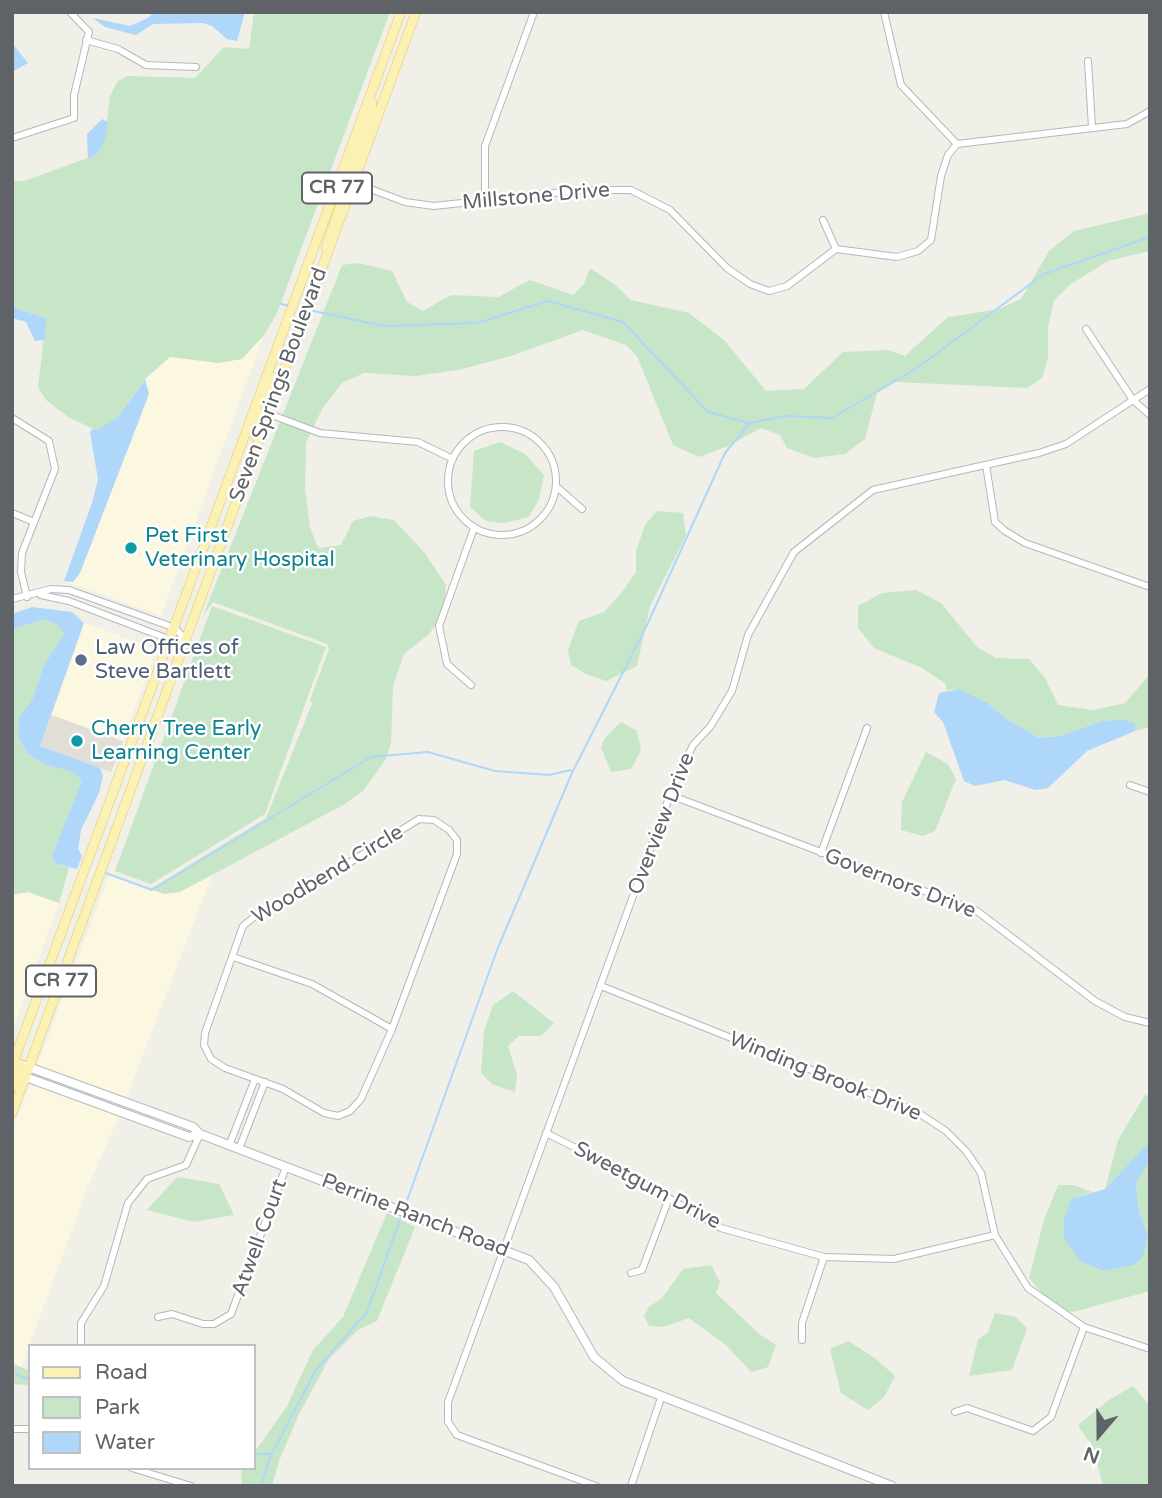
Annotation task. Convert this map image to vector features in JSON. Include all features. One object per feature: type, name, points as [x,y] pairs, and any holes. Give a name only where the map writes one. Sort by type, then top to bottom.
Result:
[{"type":"main road","points":[[347,180],[371,113],[371,93],[401,12]]},
{"type":"main road","name":"Seven Springs Boulevard","points":[[12,1114],[18,1068],[96,842],[302,283],[416,12]]},
{"type":"main road","name":"Seven Springs Boulevard","points":[[18,1068],[86,911],[316,286],[347,180]]},
{"type":"main road","points":[[269,414],[265,401],[291,330],[292,310]]},
{"type":"main road","points":[[250,464],[259,420],[256,408]]},
{"type":"main road","points":[[83,879],[82,900],[86,911]]},
{"type":"main road","points":[[12,1087],[18,1068]]},
{"type":"street","points":[[12,138],[74,118],[74,95],[89,32],[70,12]]},
{"type":"street","points":[[485,201],[485,146],[534,12]]},
{"type":"street","points":[[884,12],[901,85],[957,145]]},
{"type":"street","points":[[86,40],[118,48],[146,65],[196,67]]},
{"type":"street","points":[[1088,61],[1092,127]]},
{"type":"street","points":[[823,220],[836,249],[897,257],[918,251],[931,240],[941,176],[948,155],[957,145],[1127,124],[1150,111]]},
{"type":"street","name":"Millstone Drive","points":[[347,180],[419,205],[582,190],[631,190],[670,209],[727,268],[750,284],[769,291],[788,286],[836,249]]},
{"type":"street","points":[[1086,330],[1133,400],[1150,415]]},
{"type":"street","name":"Overview Drive","points":[[596,1486],[462,1437],[448,1422],[447,1402],[584,1022],[601,986],[670,795],[692,745],[710,727],[733,691],[748,635],[794,552],[873,490],[1039,453],[1066,444],[1150,389]]},
{"type":"street","points":[[269,414],[320,433],[415,442],[453,459]]},
{"type":"street","points":[[12,418],[49,441],[54,455],[55,469],[22,554],[21,572],[27,597]]},
{"type":"street","points":[[500,426],[517,428],[533,436],[551,455],[557,487],[547,512],[526,530],[500,535],[474,528],[461,517],[452,502],[447,485],[453,459],[467,439],[482,430],[500,426]]},
{"type":"street","points":[[986,465],[995,522],[1005,531],[1025,543],[1150,587]]},
{"type":"street","points":[[557,487],[582,509]]},
{"type":"street","points":[[12,513],[34,522]]},
{"type":"street","points":[[471,685],[447,664],[439,626],[474,528]]},
{"type":"street","points":[[12,599],[40,594],[51,589],[69,590],[175,628],[186,640]]},
{"type":"street","points":[[40,594],[69,601],[171,640],[186,640]]},
{"type":"street","points":[[821,853],[867,728]]},
{"type":"street","points":[[1130,785],[1150,792]]},
{"type":"street","name":"Governors Drive","points":[[670,795],[976,911],[1095,1001],[1125,1017],[1150,1023]]},
{"type":"street","name":"Woodbend Circle","points":[[419,819],[434,820],[449,830],[457,840],[457,854],[392,1028],[361,1099],[350,1111],[338,1116],[324,1113],[284,1089],[218,1063],[211,1059],[204,1045],[205,1033],[243,926],[259,913],[285,903],[419,819]]},
{"type":"street","points":[[233,957],[312,984],[392,1028]]},
{"type":"street","name":"Winding Brook Drive","points":[[601,986],[917,1112],[946,1130],[966,1150],[981,1173],[995,1235],[1028,1288],[1084,1327],[1150,1349]]},
{"type":"street","name":"Perrine Ranch Road","points":[[18,1068],[193,1127],[200,1135],[529,1259],[554,1287],[594,1357],[623,1381],[892,1486]]},
{"type":"street","points":[[229,1146],[255,1079]]},
{"type":"street","points":[[239,1149],[265,1082]]},
{"type":"street","name":"Sweetgum Drive","points":[[546,1133],[618,1168],[721,1228],[824,1257],[894,1259],[995,1235]]},
{"type":"street","points":[[82,1344],[81,1323],[104,1286],[128,1203],[147,1179],[186,1165],[200,1135]]},
{"type":"street","name":"Atwell Court","points":[[158,1317],[172,1314],[203,1324],[223,1321],[231,1314],[286,1167]]},
{"type":"street","points":[[631,1273],[642,1270],[668,1198]]},
{"type":"street","points":[[802,1340],[802,1323],[824,1257]]},
{"type":"street","points":[[955,1412],[967,1408],[1033,1431],[1051,1417],[1084,1327]]},
{"type":"street","points":[[631,1486],[661,1398]]},
{"type":"street","points":[[139,1470],[191,1486]]},
{"type":"shaded area","points":[[264,335],[161,616],[69,583],[80,573],[112,482],[131,443],[148,394],[145,379],[170,357],[218,362],[242,359]]},
{"type":"shaded area","points":[[84,623],[156,649],[123,741],[51,715]]},
{"type":"shaded area","points":[[51,715],[123,741],[111,772],[40,746]]},
{"type":"shaded area","points":[[114,863],[114,875],[164,894],[180,892],[212,875],[126,1099],[37,1066]]},
{"type":"shaded area","points":[[28,892],[59,903],[12,1032],[12,895]]},
{"type":"shaded area","points":[[31,1084],[119,1116],[87,1189],[21,1368],[12,1363],[12,1129]]},
{"type":"green space","points":[[254,12],[390,12],[277,313],[264,335],[242,359],[218,363],[170,357],[143,381],[118,417],[98,431],[68,417],[46,400],[38,387],[46,318],[12,307],[12,181],[24,181],[96,155],[104,144],[110,96],[118,81],[127,76],[195,78],[224,47],[249,49]]},
{"type":"green space","points":[[1150,213],[1150,251],[1108,261],[1071,284],[1054,300],[1048,327],[1048,359],[1042,378],[1027,388],[896,382],[877,393],[865,439],[845,454],[814,458],[787,448],[780,435],[761,428],[728,446],[699,457],[673,445],[637,356],[626,345],[583,330],[511,356],[458,370],[415,376],[364,373],[342,383],[322,409],[306,443],[305,489],[310,527],[318,548],[341,545],[353,521],[370,516],[394,520],[424,552],[446,585],[444,613],[429,634],[404,654],[393,686],[391,743],[386,759],[363,791],[343,805],[180,892],[164,894],[141,886],[152,888],[266,818],[312,704],[310,700],[329,649],[327,644],[213,602],[203,616],[342,265],[358,263],[392,271],[407,302],[423,311],[451,295],[498,297],[530,280],[573,295],[584,284],[590,268],[614,284],[631,300],[689,313],[724,340],[766,391],[804,389],[843,352],[888,350],[905,356],[948,317],[999,309],[1021,299],[1049,251],[1074,231]]},
{"type":"green space","points":[[500,442],[525,454],[544,475],[539,499],[529,517],[504,523],[486,521],[470,507],[474,451]]},
{"type":"green space","points":[[657,511],[683,513],[686,536],[650,606],[637,666],[606,681],[586,674],[571,665],[568,650],[579,621],[604,612],[622,592],[636,572],[636,551],[645,525]]},
{"type":"green space","points":[[916,590],[941,603],[978,648],[996,658],[1029,659],[1045,678],[1058,705],[1093,710],[1125,703],[1150,674],[1150,727],[1135,731],[1135,724],[1102,721],[1060,736],[1039,738],[1008,720],[988,703],[959,689],[946,690],[946,684],[922,668],[874,648],[858,628],[858,606],[882,593]]},
{"type":"green space","points":[[212,606],[326,647],[265,814],[151,884],[115,871]]},
{"type":"green space","points":[[45,619],[58,624],[64,634],[44,665],[32,700],[19,717],[18,736],[28,753],[44,764],[73,772],[82,781],[56,864],[69,868],[59,903],[28,892],[12,895],[12,629]]},
{"type":"green space","points":[[621,722],[637,731],[641,750],[631,769],[611,772],[601,747],[605,738]]},
{"type":"green space","points":[[926,752],[948,764],[956,779],[935,831],[923,836],[901,830],[902,802]]},
{"type":"green space","points":[[513,991],[554,1023],[541,1036],[519,1036],[508,1046],[517,1075],[515,1092],[492,1084],[481,1073],[484,1031],[493,1005]]},
{"type":"green space","points":[[1145,1095],[1150,1096],[1150,1141],[1105,1189],[1118,1140]]},
{"type":"green space","points":[[1150,1161],[1150,1291],[1073,1312],[1056,1309],[1029,1278],[1044,1220],[1058,1185],[1073,1185],[1092,1192],[1071,1199],[1080,1261],[1103,1271],[1114,1268],[1148,1236],[1139,1212],[1136,1183]]},
{"type":"green space","points":[[177,1177],[219,1184],[234,1215],[194,1222],[147,1210]]},
{"type":"green space","points":[[387,1213],[415,1227],[377,1321],[358,1330],[329,1359],[299,1414],[279,1461],[272,1486],[242,1486],[241,1470],[256,1470],[256,1449],[287,1406],[313,1350],[343,1317]]},
{"type":"green space","points":[[711,1265],[720,1282],[716,1293],[759,1334],[776,1345],[768,1367],[751,1372],[727,1346],[689,1318],[663,1327],[649,1326],[644,1317],[648,1308],[662,1298],[683,1269]]},
{"type":"green space","points":[[995,1313],[1016,1317],[1027,1328],[1012,1370],[969,1376],[978,1340],[988,1332]]},
{"type":"green space","points":[[848,1341],[875,1358],[895,1376],[884,1397],[868,1410],[841,1393],[830,1349]]},
{"type":"green space","points":[[12,1363],[28,1370],[28,1385],[12,1384],[15,1375]]},
{"type":"green space","points":[[1133,1386],[1150,1406],[1150,1486],[1103,1486],[1093,1448],[1078,1425],[1109,1400]]},
{"type":"water","points":[[154,12],[245,12],[237,41],[227,39],[212,26],[203,23],[153,24],[136,35],[105,27],[93,18],[130,26],[148,18]]},
{"type":"water","points":[[12,43],[28,63],[14,71],[12,71]]},
{"type":"water","points":[[102,119],[108,122],[104,144],[96,155],[88,158],[87,134]]},
{"type":"water","points":[[12,307],[46,318],[45,340],[35,341],[26,322],[12,318]]},
{"type":"water","points":[[145,379],[149,394],[80,573],[73,582],[64,581],[98,479],[90,433],[92,429],[98,430],[118,417]]},
{"type":"water","points":[[32,607],[72,612],[84,623],[40,746],[100,768],[103,776],[99,793],[81,830],[78,849],[82,856],[77,869],[56,864],[52,856],[82,781],[73,772],[44,764],[27,753],[18,736],[19,717],[32,700],[44,665],[64,634],[58,625],[45,619],[12,629],[12,614]]},
{"type":"water","points":[[959,689],[988,703],[1008,720],[1039,738],[1060,736],[1102,721],[1124,720],[1135,724],[1135,731],[1087,751],[1048,788],[1036,790],[1004,780],[975,786],[964,781],[943,722],[934,712],[939,693]]},
{"type":"water","points":[[1150,1141],[1150,1161],[1136,1183],[1139,1212],[1148,1236],[1143,1256],[1134,1265],[1103,1271],[1080,1261],[1064,1238],[1064,1220],[1071,1199],[1105,1189]]},
{"type":"waterway","points":[[404,1209],[497,950],[572,773],[647,625],[725,453],[750,423],[786,416],[832,418],[917,368],[1044,274],[1150,237]]},
{"type":"waterway","points":[[309,310],[384,326],[477,323],[548,301],[623,322],[708,412],[749,423]]},
{"type":"waterway","points":[[281,304],[290,306]]},
{"type":"waterway","points":[[103,872],[152,890],[371,757],[428,752],[495,771],[549,775],[571,770]]},
{"type":"waterway","points":[[261,1486],[269,1459],[316,1370],[367,1312],[402,1214]]},
{"type":"waterway","points":[[15,1374],[28,1379]]},
{"type":"waterway","points":[[256,1454],[270,1454]]},
{"type":"place","name":"Pet First Veterinary Hospital","points":[[131,548]]},
{"type":"place","name":"Law Offices of Steve Bartlett","points":[[81,660]]},
{"type":"place","name":"Cherry Tree Early Learning Center","points":[[77,741]]}]
